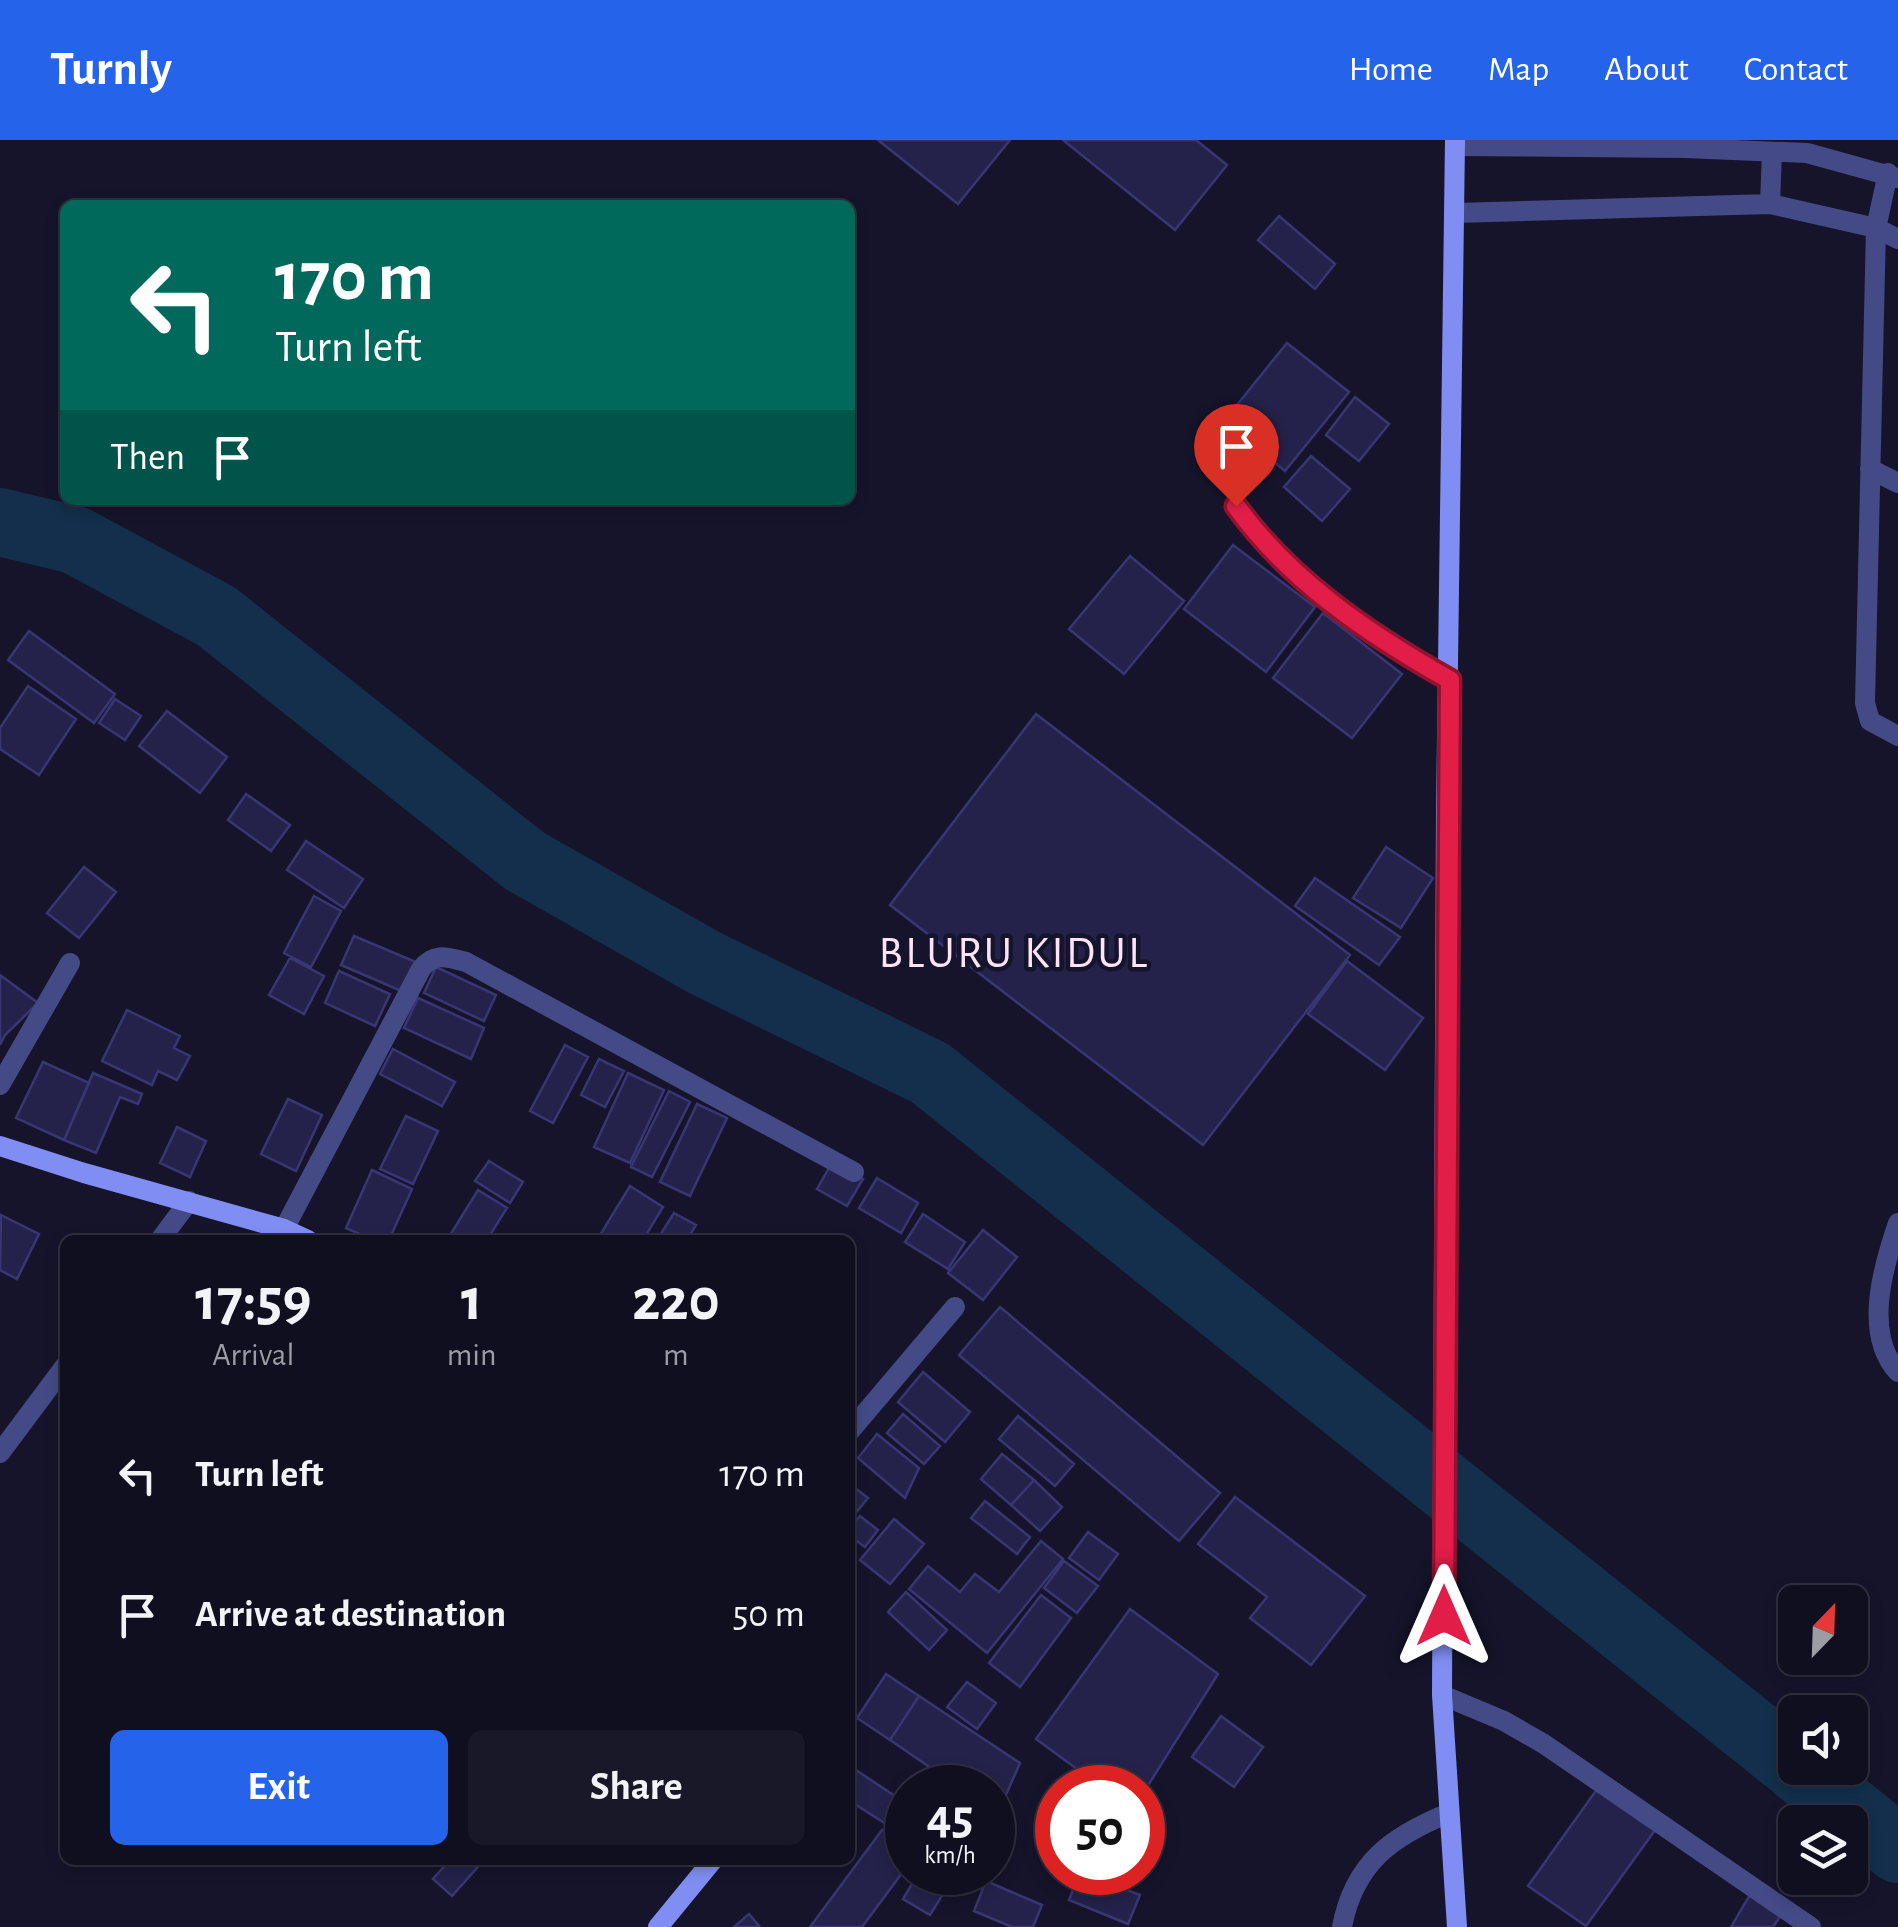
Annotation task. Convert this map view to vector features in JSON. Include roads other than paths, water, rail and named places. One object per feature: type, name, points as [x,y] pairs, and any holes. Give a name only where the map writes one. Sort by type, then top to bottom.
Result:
[{"type":"main road","points":[[1455,143],[1442,1695],[1457,1927]]},
{"type":"main road","points":[[0,1146],[297,1235]]},
{"type":"main road","points":[[658,1927],[709,1865]]},
{"type":"street","points":[[1455,143],[1808,153],[1893,175],[1876,228],[1866,713],[1878,727],[1898,736]]},
{"type":"street","points":[[1770,204],[1772,152]]},
{"type":"street","points":[[1455,213],[1770,204],[1876,228],[1898,239]]},
{"type":"street","points":[[1870,469],[1898,483]]},
{"type":"street","points":[[1236,506],[1257,534],[1327,600],[1407,656],[1450,680]]},
{"type":"street","points":[[284,1229],[421,969],[428,960],[439,956],[466,962],[854,1172]]},
{"type":"street","points":[[0,1085],[70,963]]},
{"type":"street","points":[[164,1235],[189,1201]]},
{"type":"street","points":[[1898,1223],[1884,1274],[1879,1338],[1898,1372]]},
{"type":"street","points":[[855,1425],[955,1307]]},
{"type":"street","points":[[0,1453],[60,1373]]},
{"type":"street","points":[[1442,1695],[1544,1744],[1811,1927]]},
{"type":"street","points":[[1342,1927],[1345,1910],[1372,1858],[1397,1837],[1449,1813]]},
{"type":"waterway","points":[[0,522],[75,540],[216,616],[525,861],[705,963],[930,1073],[1778,1752]]},
{"type":"waterway","points":[[1818,1785],[1898,1849]]},
{"type":"district","name":"BLURU KIDUL","points":[[1014,953]]}]
